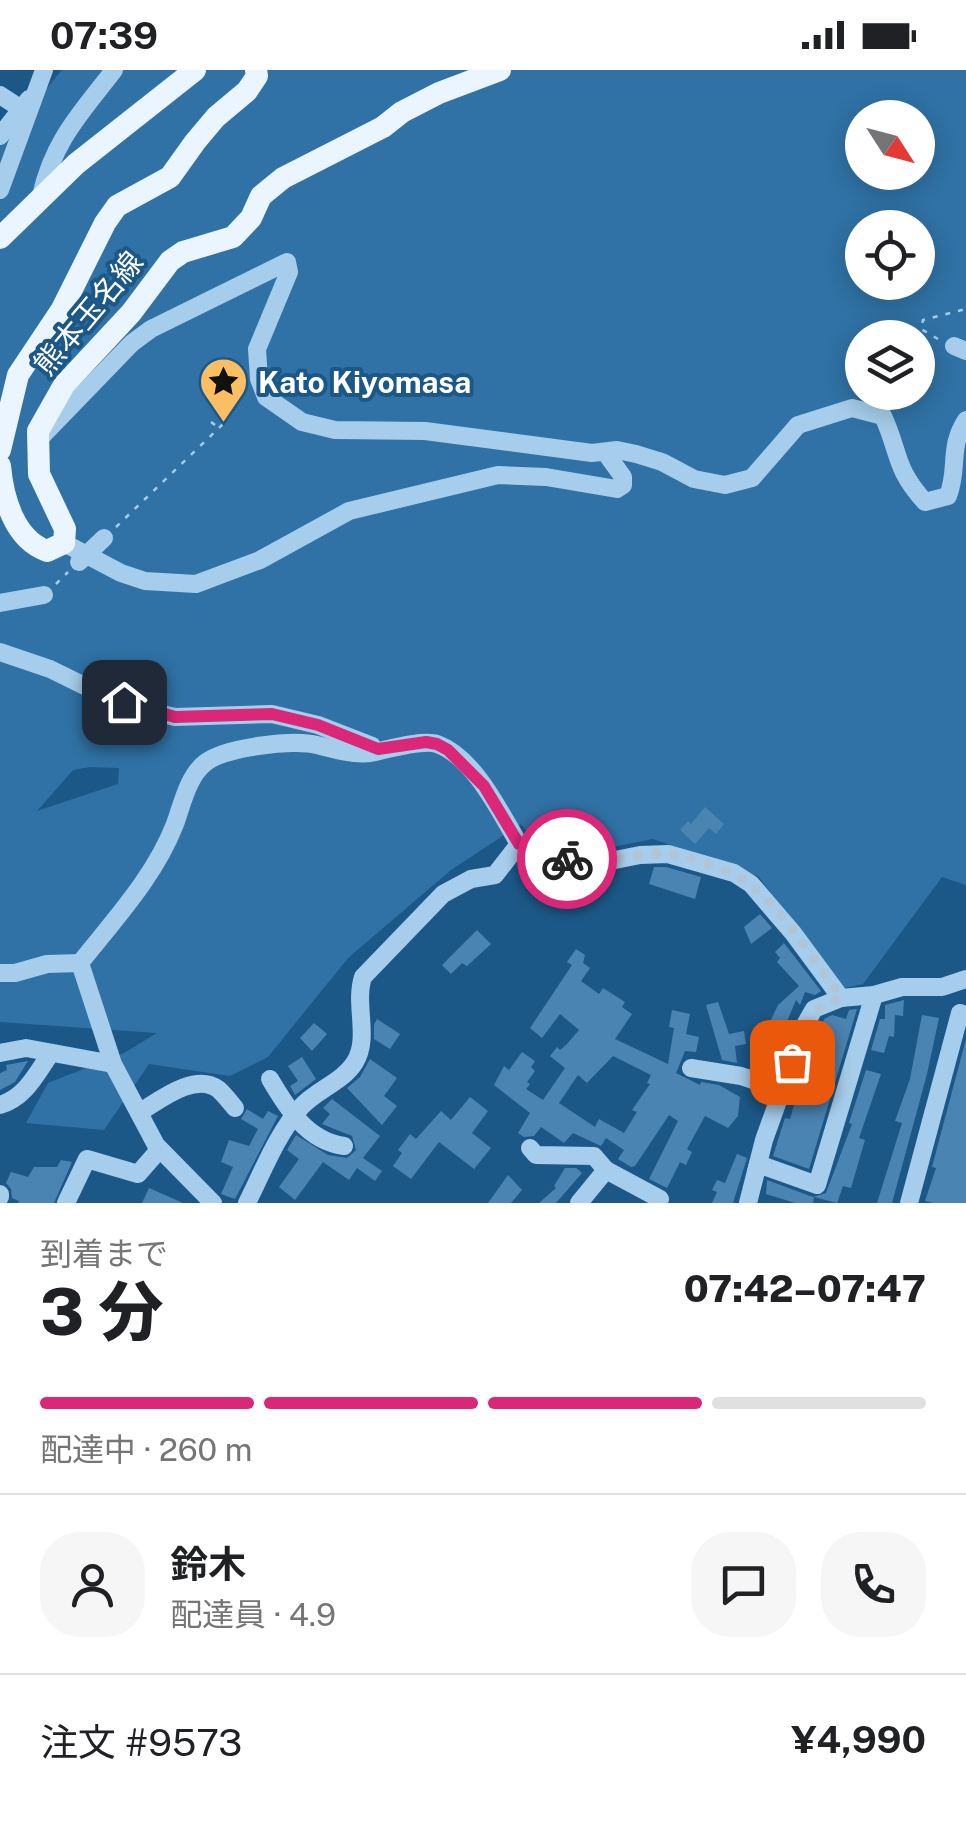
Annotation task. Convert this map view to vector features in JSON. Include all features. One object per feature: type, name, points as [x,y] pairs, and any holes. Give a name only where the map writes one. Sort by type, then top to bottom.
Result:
[{"type":"main road","points":[[0,238],[102,142],[196,70]]},
{"type":"main road","name":"熊本玉名線","points":[[0,450],[18,375],[62,310],[104,222],[117,206],[170,176],[216,117],[247,91],[257,76],[256,70]]},
{"type":"main road","name":"熊本玉名線","points":[[37,440],[44,418],[64,385],[130,314],[170,262],[183,252],[233,237],[250,218],[261,196],[283,178],[384,127],[402,112],[439,93],[500,70]]},
{"type":"main road","points":[[0,466],[7,503],[26,537],[47,551],[64,543],[64,529],[39,474],[37,440]]},
{"type":"street","points":[[0,190],[27,103],[44,70]]},
{"type":"street","points":[[41,196],[48,164],[63,136],[114,70]]},
{"type":"street","points":[[0,95],[27,103]]},
{"type":"street","points":[[0,136],[27,103]]},
{"type":"street","points":[[37,440],[132,343],[151,329],[287,262],[289,272],[257,349],[259,379],[266,396],[302,422],[335,430],[425,432],[592,454],[617,450],[662,462],[694,480],[725,485],[752,478],[798,425],[852,408],[883,416],[893,434],[895,458],[908,483],[925,502],[948,496],[954,480],[953,448],[966,420]]},
{"type":"street","points":[[64,543],[84,558],[145,581],[196,584],[260,560],[349,510],[498,475],[546,477],[616,489],[623,484],[623,478],[606,452]]},
{"type":"street","points":[[84,558],[104,538]]},
{"type":"street","points":[[0,603],[44,595]]},
{"type":"street","points":[[0,652],[50,669],[103,695],[160,713],[209,718],[272,714],[318,725],[378,749]]},
{"type":"street","points":[[80,963],[156,864],[193,778],[204,764],[230,752],[276,745],[314,744],[371,753],[426,742],[448,750],[484,786],[519,844],[595,864],[668,854],[734,874],[750,884],[793,933],[841,998]]},
{"type":"street","points":[[247,1203],[302,1105],[345,1074],[356,1060],[361,1045],[359,990],[363,977],[443,894],[470,879],[495,875],[519,844]]},
{"type":"street","points":[[0,972],[80,963]]},
{"type":"street","points":[[80,963],[114,1064],[159,1150],[214,1203]]},
{"type":"street","points":[[761,1203],[748,1203],[782,1090],[814,1009],[841,998],[902,987],[942,987],[966,979]]},
{"type":"street","points":[[756,1172],[817,1185],[874,995]]},
{"type":"street","points":[[909,1203],[960,1013],[966,1015]]},
{"type":"street","points":[[0,1052],[26,1048],[114,1064]]},
{"type":"street","points":[[0,1106],[23,1093],[51,1053]]},
{"type":"street","points":[[691,1068],[740,1076],[782,1090]]},
{"type":"street","points":[[270,1078],[293,1118],[330,1144],[344,1146]]},
{"type":"street","points":[[140,1112],[179,1089],[201,1083],[215,1086],[235,1108]]},
{"type":"street","points":[[530,1148],[536,1155],[594,1156],[606,1170],[660,1199]]},
{"type":"street","points":[[66,1203],[87,1158],[138,1174],[159,1150]]},
{"type":"street","points":[[579,1203],[606,1170]]},
{"type":"path","points":[[960,348],[920,328],[923,320],[966,310]]},
{"type":"path","points":[[104,538],[221,426],[210,422]]},
{"type":"path","points":[[44,595],[84,558]]},
{"type":"shaded area","points":[[62,70],[966,70],[966,885],[942,877],[863,984],[844,988],[758,876],[653,839],[582,853],[528,833],[521,824],[451,870],[348,958],[268,1057],[230,1076],[149,1064],[104,1130],[26,1123],[48,1083],[124,1053],[157,1033],[0,1022],[0,144]],"holes":[[[119,768],[118,784],[37,811],[73,770]]]},
{"type":"building","points":[[705,807],[724,824],[716,834],[709,828],[695,844],[680,830],[688,821],[691,824]]},
{"type":"building","points":[[654,867],[701,877],[695,899],[649,884]]},
{"type":"building","points":[[760,914],[772,928],[751,944],[744,927]]},
{"type":"building","points":[[477,930],[491,944],[467,966],[462,963],[451,974],[442,965]]},
{"type":"building","points":[[784,943],[821,991],[815,995],[805,992],[800,1005],[796,1000],[783,1031],[789,1033],[774,1074],[760,1068],[771,1040],[766,1041],[771,1020],[778,1005],[799,986],[777,962],[780,958],[775,952]]},
{"type":"building","points":[[576,949],[585,955],[583,963],[590,968],[581,981],[599,994],[603,988],[625,1002],[622,1007],[632,1014],[615,1039],[668,1064],[674,1028],[669,1027],[672,1010],[690,1014],[686,1034],[699,1037],[696,1052],[685,1051],[676,1073],[700,1085],[719,1085],[740,1097],[738,1116],[728,1128],[705,1116],[687,1149],[692,1152],[686,1165],[680,1162],[667,1188],[649,1179],[678,1121],[669,1115],[631,1167],[618,1159],[624,1150],[606,1138],[601,1146],[573,1133],[564,1143],[541,1127],[534,1136],[524,1137],[518,1133],[530,1113],[494,1085],[504,1066],[509,1070],[522,1052],[535,1061],[531,1067],[535,1071],[526,1089],[543,1100],[565,1068],[550,1056],[579,1030],[560,1014],[542,1038],[530,1028],[572,965],[567,962]],"holes":[[[613,1056],[651,1075],[624,1133],[599,1119],[595,1127],[559,1103],[578,1075],[587,1083]]]},
{"type":"building","points":[[904,1000],[903,1016],[895,1015],[894,1037],[889,1036],[884,1053],[871,1050],[880,1019],[885,1019],[885,1005]]},
{"type":"building","points":[[718,1002],[729,1034],[744,1031],[746,1044],[735,1046],[737,1063],[722,1060],[706,1005]]},
{"type":"building","points":[[857,1009],[809,1169],[773,1156],[785,1118],[790,1119],[798,1091],[795,1090],[817,1029],[832,1015],[846,1019],[849,1010]]},
{"type":"building","points":[[922,1015],[939,1018],[927,1074],[892,1203],[877,1203],[902,1123],[895,1121],[910,1079]]},
{"type":"building","points":[[377,1019],[400,1034],[390,1049],[374,1039]]},
{"type":"building","points":[[314,1023],[327,1034],[312,1051],[300,1038]]},
{"type":"building","points":[[966,1039],[966,1203],[933,1203],[925,1201]]},
{"type":"building","points":[[302,1057],[316,1079],[295,1095],[290,1086],[298,1081],[288,1066]]},
{"type":"building","points":[[370,1059],[397,1078],[384,1096],[397,1106],[382,1125],[347,1088],[360,1077]]},
{"type":"building","points":[[28,1061],[15,1082],[0,1090],[0,1073],[7,1070],[6,1065]]},
{"type":"building","points":[[866,1070],[881,1074],[859,1138],[865,1140],[851,1188],[843,1186],[837,1203],[814,1197],[813,1203],[795,1203],[766,1194],[767,1180],[813,1197],[826,1193],[852,1124],[849,1123]]},
{"type":"building","points":[[470,1097],[488,1111],[472,1133],[491,1148],[474,1169],[439,1142],[411,1179],[393,1166],[402,1153],[398,1150],[410,1134],[416,1139],[441,1111],[451,1120]]},
{"type":"building","points":[[332,1099],[380,1136],[363,1158],[382,1171],[375,1181],[357,1168],[349,1180],[323,1162],[295,1200],[279,1187],[299,1159],[287,1150],[296,1135],[328,1155],[347,1158],[356,1150],[352,1136],[322,1124],[330,1114],[323,1108]]},
{"type":"building","points":[[247,1109],[263,1119],[268,1111],[278,1116],[235,1199],[221,1194],[233,1167],[221,1162],[229,1140],[249,1146],[258,1129],[241,1119]]},
{"type":"building","points":[[737,1154],[747,1158],[733,1203],[712,1203],[717,1180],[725,1183]]},
{"type":"building","points":[[61,1160],[72,1162],[54,1203],[18,1203],[12,1198],[6,1183],[11,1172],[28,1177],[34,1167],[57,1167]]},
{"type":"building","points":[[565,1168],[576,1168],[582,1173],[556,1203],[539,1203],[556,1188]]},
{"type":"building","points":[[508,1175],[522,1190],[511,1203],[488,1203]]},
{"type":"building","points":[[149,1188],[183,1203],[142,1203]]},
{"type":"way so far","points":[[567,859],[595,864],[668,854],[734,874],[750,884],[793,933],[841,998],[814,1009],[792,1062]]},
{"type":"place","name":"Kato Kiyomasa","points":[[223,424]]},
{"type":"route","points":[[124,702],[175,717],[272,714],[318,725],[378,749],[437,744],[474,773],[519,844],[567,859]]}]
